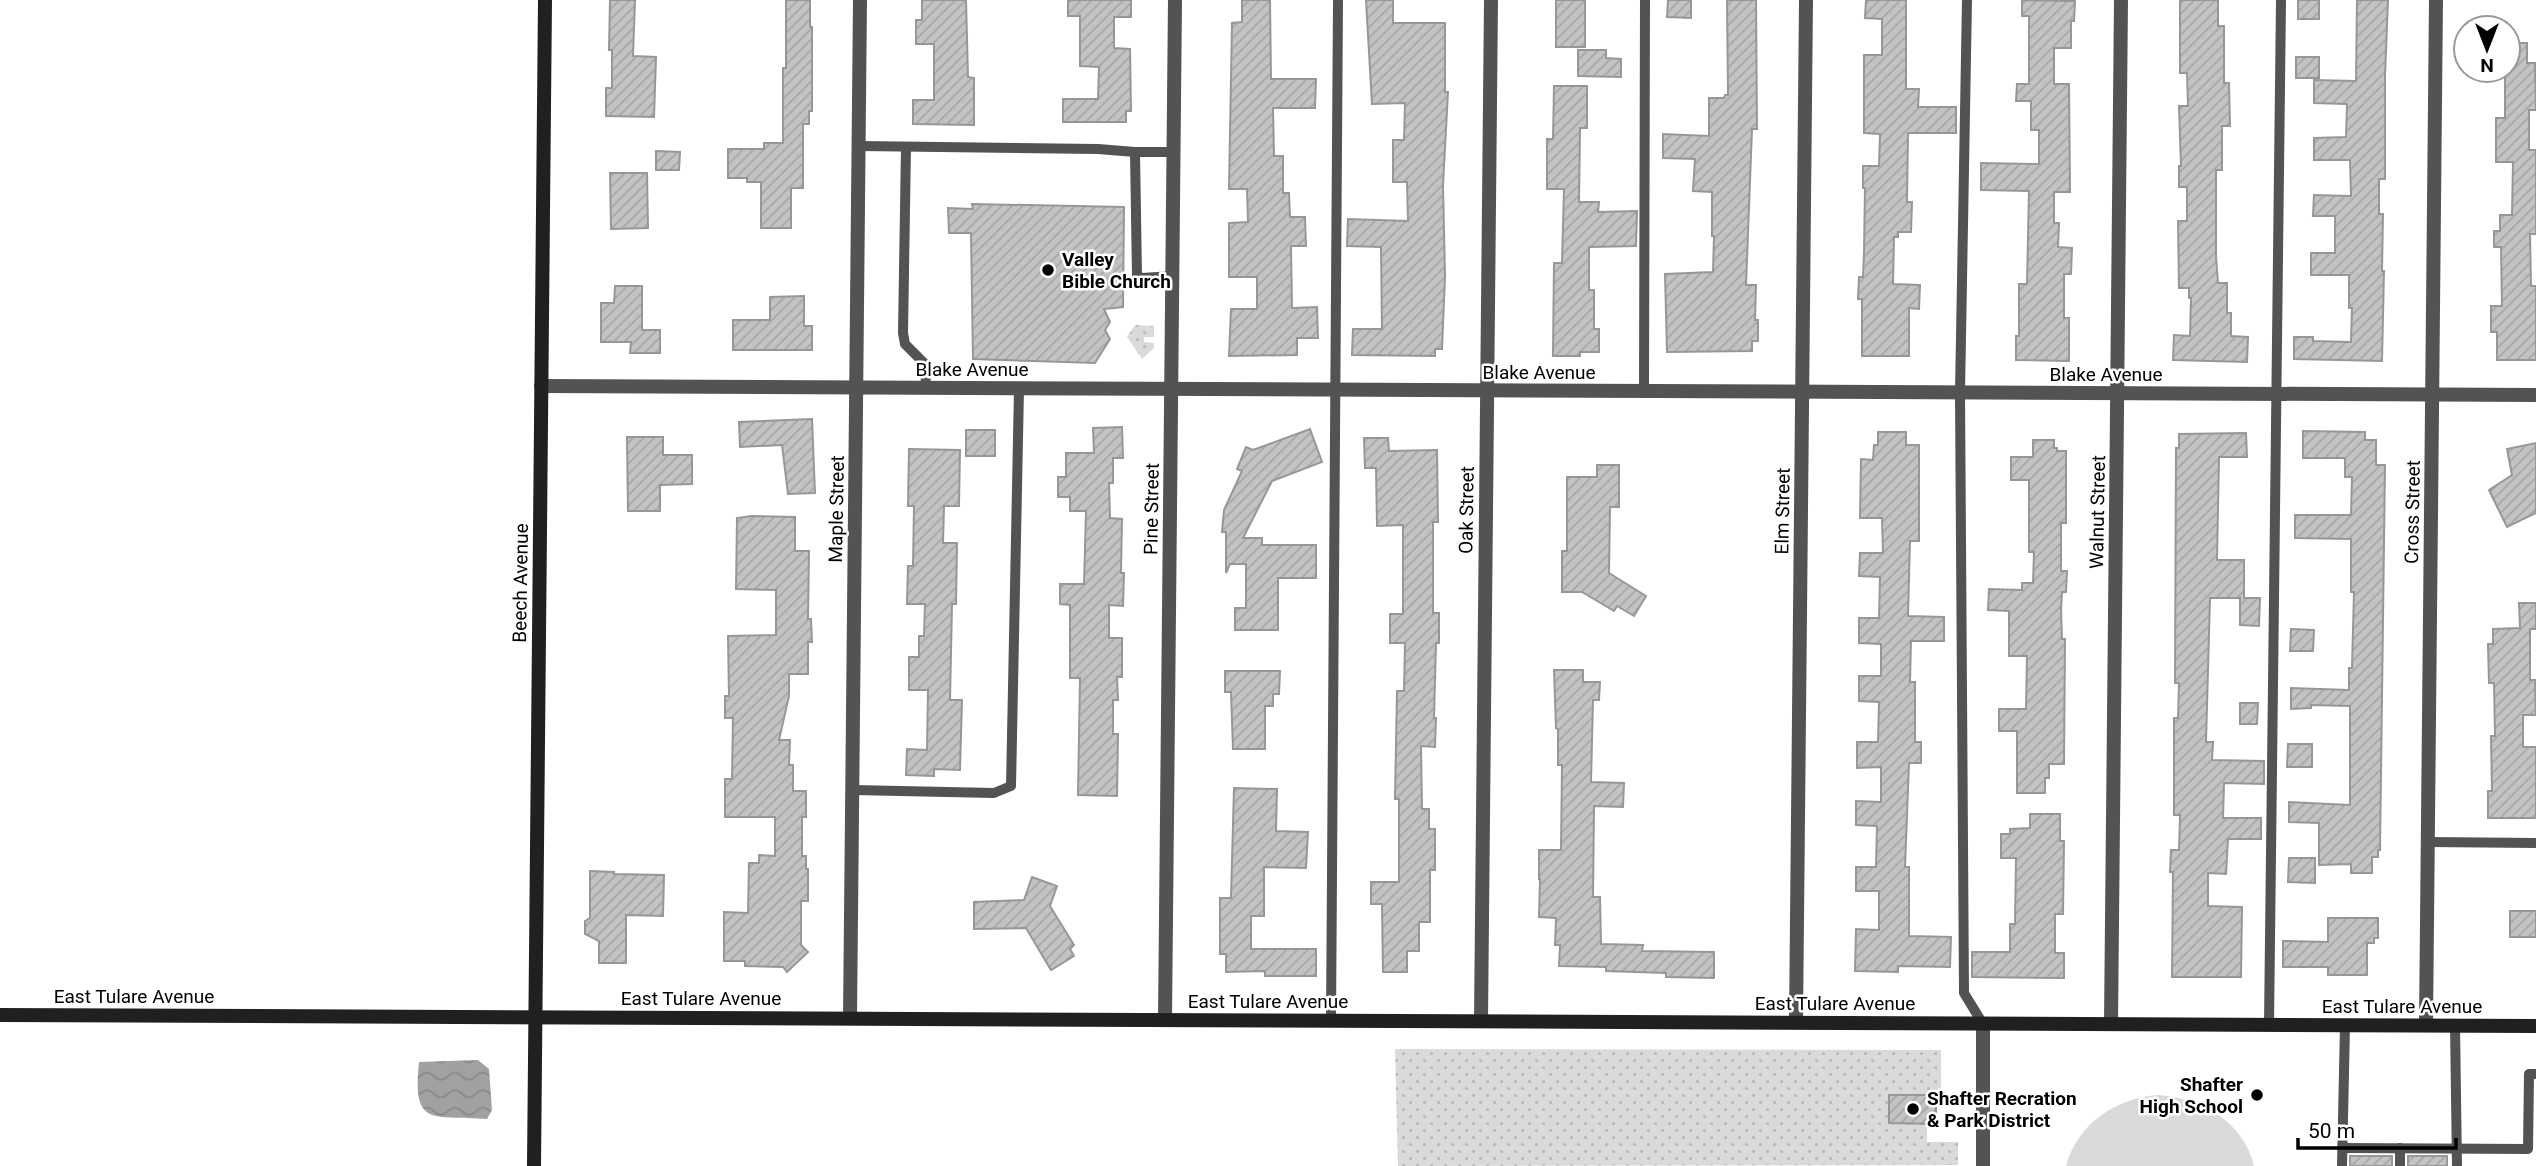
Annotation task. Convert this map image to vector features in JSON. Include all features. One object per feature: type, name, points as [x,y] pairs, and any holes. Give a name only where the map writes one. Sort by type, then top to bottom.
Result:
[{"type":"street","name":"Beech Avenue","points":[[534,1166],[545,0]]},
{"type":"street","name":"Maple Street","points":[[850,1018],[860,0]]},
{"type":"street","name":"Pine Street","points":[[1166,1019],[1175,0]]},
{"type":"street","name":"Oak Street","points":[[1481,1021],[1491,0]]},
{"type":"street","name":"Elm Street","points":[[1796,1022],[1806,0]]},
{"type":"street","name":"Walnut Street","points":[[2111,1024],[2121,0]]},
{"type":"street","name":"Cross Street","points":[[2426,1025],[2436,0]]},
{"type":"street","name":"Blake Avenue","points":[[541,386],[2536,395]]},
{"type":"street","name":"East Tulare Avenue","points":[[0,1015],[2536,1026]]},
{"type":"street","points":[[1983,1024],[1983,1166]]},
{"type":"lane","points":[[1331,1020],[1338,0]]},
{"type":"lane","points":[[1644,391],[1645,0]]},
{"type":"lane","points":[[1967,0],[1960,393],[1964,993],[1983,1024]]},
{"type":"lane","points":[[2269,1025],[2281,0]]},
{"type":"lane","points":[[859,146],[1173,152]]},
{"type":"lane","points":[[906,147],[903,333],[905,344],[925,363],[926,388]]},
{"type":"lane","points":[[1135,152],[1137,276],[1173,276]]},
{"type":"lane","points":[[853,790],[994,793],[1012,786],[1019,388]]},
{"type":"lane","points":[[2428,842],[2536,843]]},
{"type":"lane","points":[[2342,1166],[2345,1025]]},
{"type":"lane","points":[[2455,1025],[2457,1166]]},
{"type":"lane","points":[[2342,1148],[2528,1149],[2529,1074],[2536,1074]]},
{"type":"lane","points":[[2400,1148],[2400,1166]]},
{"type":"shaded area","points":[[1135,325],[1154,326],[1154,337],[1144,337],[1144,342],[1154,343],[1154,348],[1142,359],[1127,337]]},
{"type":"shaded area","points":[[1395,1049],[1941,1050],[1941,1097],[1891,1096],[1932,1122],[1927,1126],[1927,1142],[1958,1142],[1958,1165],[1398,1166]]},
{"type":"shaded area","points":[[2158,1095],[2190,1101],[2218,1115],[2240,1136],[2254,1166],[2066,1166],[2079,1138],[2100,1116],[2127,1101]]},
{"type":"water","points":[[478,1060],[489,1069],[492,1110],[487,1119],[439,1117],[423,1108],[419,1098],[419,1062]]},
{"type":"building","points":[[610,0],[635,0],[633,56],[656,57],[654,117],[606,116],[606,88],[612,88],[612,50],[609,50]]},
{"type":"building","points":[[786,0],[810,0],[812,111],[809,111],[809,124],[803,124],[803,188],[791,188],[791,228],[761,228],[761,182],[747,182],[747,178],[728,178],[728,149],[764,149],[764,143],[783,143]]},
{"type":"building","points":[[922,0],[966,0],[968,77],[974,78],[974,125],[913,124],[913,100],[934,100],[934,44],[916,44],[916,20],[922,20]]},
{"type":"building","points":[[1068,0],[1131,0],[1131,17],[1114,17],[1114,48],[1130,49],[1131,111],[1126,111],[1126,122],[1063,122],[1063,99],[1098,99],[1099,67],[1080,66],[1080,16],[1068,16]]},
{"type":"building","points":[[1242,0],[1270,0],[1271,79],[1316,79],[1315,108],[1273,108],[1274,156],[1283,156],[1283,193],[1289,193],[1290,217],[1305,217],[1306,246],[1291,246],[1292,308],[1317,307],[1318,338],[1297,338],[1297,355],[1229,356],[1231,309],[1257,309],[1257,277],[1229,277],[1229,223],[1248,222],[1247,189],[1229,189],[1232,23],[1242,22]]},
{"type":"building","points":[[1366,0],[1393,0],[1393,23],[1445,23],[1445,92],[1448,92],[1443,185],[1445,276],[1442,349],[1435,349],[1435,356],[1352,355],[1353,329],[1382,329],[1381,247],[1347,246],[1348,219],[1408,221],[1407,182],[1393,182],[1393,140],[1404,140],[1405,103],[1372,104]]},
{"type":"building","points":[[1556,0],[1585,0],[1585,47],[1556,47]]},
{"type":"building","points":[[1668,0],[1691,0],[1691,18],[1667,17]]},
{"type":"building","points":[[1727,0],[1756,0],[1757,129],[1752,129],[1746,285],[1756,285],[1755,320],[1758,320],[1758,341],[1752,341],[1752,351],[1667,352],[1665,274],[1713,272],[1714,236],[1712,192],[1693,191],[1695,159],[1663,158],[1663,134],[1709,136],[1709,98],[1724,98],[1728,95]]},
{"type":"building","points":[[1866,0],[1906,0],[1906,89],[1919,89],[1918,107],[1956,107],[1956,133],[1908,133],[1907,202],[1912,202],[1911,232],[1898,232],[1898,237],[1894,237],[1893,284],[1920,285],[1919,309],[1909,308],[1909,356],[1862,356],[1862,299],[1858,299],[1859,277],[1863,277],[1864,252],[1863,166],[1879,166],[1880,134],[1864,133],[1864,55],[1882,55],[1882,19],[1865,18]]},
{"type":"building","points":[[2022,0],[2075,1],[2074,21],[2071,21],[2071,48],[2054,48],[2054,84],[2069,84],[2070,192],[2054,192],[2054,223],[2059,223],[2058,247],[2072,248],[2071,274],[2064,274],[2064,318],[2069,318],[2069,361],[2016,360],[2019,284],[2027,284],[2029,191],[1981,190],[1981,163],[2039,164],[2039,130],[2031,130],[2031,101],[2016,101],[2017,84],[2029,84],[2029,16],[2022,16]]},
{"type":"building","points":[[2180,0],[2218,0],[2218,26],[2224,26],[2224,83],[2229,83],[2230,126],[2222,126],[2222,170],[2216,170],[2216,257],[2218,283],[2227,283],[2227,313],[2231,313],[2231,336],[2248,337],[2247,362],[2173,360],[2174,335],[2190,336],[2191,298],[2189,288],[2179,288],[2178,221],[2187,221],[2187,187],[2179,187],[2179,106],[2188,106],[2187,73],[2180,73]]},
{"type":"building","points":[[2298,0],[2319,0],[2319,19],[2298,19]]},
{"type":"building","points":[[2357,0],[2388,0],[2385,179],[2379,179],[2384,271],[2382,361],[2294,359],[2294,337],[2313,337],[2313,341],[2351,342],[2349,275],[2311,275],[2311,253],[2335,253],[2335,216],[2313,216],[2314,195],[2351,196],[2350,160],[2314,160],[2314,138],[2346,137],[2347,104],[2314,103],[2314,80],[2356,81]]},
{"type":"building","points":[[2522,43],[2527,43],[2527,63],[2535,63],[2536,110],[2529,110],[2529,150],[2536,150],[2536,234],[2530,234],[2531,286],[2536,286],[2536,360],[2497,360],[2497,332],[2491,332],[2491,306],[2502,306],[2501,247],[2494,247],[2494,231],[2500,231],[2500,215],[2512,215],[2513,162],[2496,162],[2496,118],[2505,118],[2505,84],[2522,84]]},
{"type":"building","points":[[1578,50],[1606,50],[1606,58],[1621,59],[1621,77],[1578,76]]},
{"type":"building","points":[[2296,57],[2319,57],[2319,78],[2296,78]]},
{"type":"building","points":[[1554,86],[1587,86],[1587,128],[1580,128],[1579,202],[1599,202],[1598,212],[1637,211],[1636,246],[1589,247],[1589,290],[1594,290],[1594,329],[1599,329],[1599,352],[1580,352],[1580,356],[1553,356],[1554,263],[1562,263],[1564,189],[1547,189],[1547,139],[1553,139]]},
{"type":"building","points":[[656,151],[680,152],[679,170],[656,170]]},
{"type":"building","points":[[610,173],[647,173],[648,228],[611,229]]},
{"type":"building","name":"Valley Bible Church","points":[[972,204],[1124,207],[1123,307],[1104,309],[1110,322],[1105,330],[1110,339],[1095,363],[973,359],[971,233],[949,233],[948,208],[973,209]]},
{"type":"building","points":[[615,286],[642,286],[642,330],[660,330],[660,353],[630,353],[631,342],[601,342],[601,303],[614,303]]},
{"type":"building","points":[[804,296],[804,326],[812,326],[812,350],[733,350],[733,320],[770,320],[770,297]]},
{"type":"building","points":[[812,419],[815,493],[788,494],[782,445],[740,447],[739,422]]},
{"type":"building","points":[[1122,427],[1123,458],[1113,458],[1113,483],[1109,483],[1110,518],[1122,519],[1121,573],[1124,573],[1123,606],[1109,605],[1109,638],[1122,638],[1122,677],[1117,677],[1118,700],[1113,700],[1113,734],[1118,734],[1117,796],[1078,795],[1080,678],[1070,678],[1070,605],[1060,604],[1060,584],[1084,584],[1086,511],[1070,511],[1070,497],[1058,497],[1058,477],[1066,477],[1066,453],[1094,453],[1093,428]]},
{"type":"building","points":[[1310,429],[1322,462],[1272,481],[1243,538],[1262,538],[1262,545],[1316,545],[1316,578],[1278,578],[1278,630],[1235,630],[1235,608],[1246,608],[1246,564],[1230,564],[1226,573],[1226,532],[1222,532],[1224,510],[1242,471],[1237,469],[1246,447],[1253,450]]},
{"type":"building","points":[[966,430],[995,430],[995,456],[966,456]]},
{"type":"building","points":[[2303,431],[2365,432],[2365,440],[2376,440],[2376,465],[2385,465],[2380,850],[2378,857],[2372,857],[2372,873],[2351,873],[2351,864],[2319,865],[2319,823],[2289,822],[2289,802],[2350,805],[2350,706],[2311,705],[2311,708],[2291,709],[2291,688],[2349,690],[2349,668],[2352,668],[2354,592],[2351,592],[2351,539],[2295,538],[2295,515],[2351,515],[2352,477],[2345,477],[2345,458],[2303,458]]},
{"type":"building","points":[[1878,432],[1906,432],[1906,445],[1919,445],[1919,541],[1910,541],[1908,616],[1944,617],[1944,641],[1911,641],[1910,682],[1915,682],[1915,742],[1921,742],[1921,763],[1909,763],[1905,867],[1909,867],[1909,936],[1951,937],[1950,967],[1898,966],[1898,972],[1855,971],[1856,929],[1879,930],[1879,891],[1856,891],[1856,867],[1876,867],[1877,826],[1856,825],[1856,801],[1881,802],[1881,767],[1857,768],[1857,742],[1878,742],[1879,702],[1859,701],[1859,676],[1881,676],[1881,644],[1859,643],[1859,618],[1879,618],[1880,577],[1859,576],[1860,553],[1883,553],[1882,518],[1860,518],[1861,459],[1873,460],[1874,445],[1878,445]]},
{"type":"building","points":[[2246,433],[2247,457],[2219,457],[2217,560],[2244,560],[2244,598],[2260,598],[2259,626],[2240,625],[2240,598],[2210,598],[2206,742],[2213,742],[2212,760],[2264,761],[2264,784],[2224,783],[2223,818],[2261,818],[2261,839],[2228,839],[2226,874],[2208,873],[2208,906],[2242,907],[2241,977],[2172,977],[2171,850],[2179,850],[2180,815],[2174,815],[2174,718],[2178,718],[2179,683],[2175,683],[2176,448],[2179,448],[2179,434]]},
{"type":"building","points":[[627,437],[663,437],[663,455],[692,455],[692,484],[660,485],[660,511],[628,511]]},
{"type":"building","points":[[1364,438],[1388,438],[1389,451],[1437,450],[1438,522],[1433,522],[1433,613],[1439,613],[1439,643],[1436,643],[1435,747],[1421,746],[1422,809],[1429,809],[1429,829],[1435,829],[1435,870],[1430,870],[1430,922],[1419,922],[1419,951],[1407,951],[1407,972],[1383,972],[1382,904],[1371,904],[1371,882],[1399,882],[1399,799],[1395,799],[1397,691],[1404,691],[1405,643],[1390,643],[1390,614],[1403,614],[1403,525],[1377,526],[1376,468],[1365,468]]},
{"type":"building","points":[[2033,440],[2054,440],[2054,448],[2057,448],[2057,451],[2066,451],[2066,523],[2061,523],[2061,571],[2067,571],[2066,592],[2062,592],[2061,610],[2062,639],[2065,639],[2064,764],[2049,764],[2045,793],[2017,793],[2017,731],[1999,731],[1999,709],[2026,709],[2027,656],[2009,656],[2009,611],[1988,610],[1989,589],[2022,590],[2022,583],[2033,583],[2034,552],[2029,552],[2029,480],[2011,480],[2011,457],[2033,457]]},
{"type":"building","points":[[2536,443],[2536,513],[2507,527],[2489,490],[2512,475],[2507,449]]},
{"type":"building","points":[[909,449],[960,450],[959,506],[944,506],[943,543],[957,543],[956,604],[952,604],[950,700],[962,700],[960,770],[934,769],[934,776],[906,775],[907,749],[927,750],[928,690],[909,690],[909,657],[919,657],[919,636],[924,636],[925,604],[907,604],[908,566],[913,566],[914,506],[908,506]]},
{"type":"building","points":[[1597,465],[1619,465],[1619,507],[1610,507],[1609,573],[1646,596],[1634,616],[1617,606],[1614,611],[1582,592],[1562,592],[1562,551],[1567,551],[1567,477],[1597,477]]},
{"type":"building","points":[[795,517],[795,551],[809,551],[808,619],[811,619],[812,642],[808,642],[808,674],[789,674],[789,696],[779,740],[790,740],[789,765],[793,765],[793,791],[806,791],[806,817],[802,817],[802,856],[806,856],[808,869],[808,901],[801,901],[801,945],[808,952],[787,972],[783,967],[745,966],[745,961],[724,961],[724,912],[748,913],[749,863],[759,863],[759,855],[775,856],[775,817],[725,817],[725,779],[732,779],[733,718],[725,718],[725,696],[729,696],[728,636],[776,635],[776,590],[736,589],[737,518]]},
{"type":"building","points":[[2519,603],[2536,603],[2536,629],[2530,629],[2530,680],[2535,680],[2536,715],[2523,715],[2523,747],[2536,747],[2536,818],[2488,818],[2488,791],[2492,791],[2491,736],[2495,736],[2494,683],[2489,683],[2488,644],[2493,644],[2493,629],[2520,628]]},
{"type":"building","points":[[2291,629],[2314,630],[2313,651],[2290,651]]},
{"type":"building","points":[[1554,670],[1583,670],[1583,682],[1600,682],[1599,700],[1593,700],[1591,782],[1624,783],[1623,807],[1594,806],[1593,897],[1600,897],[1601,944],[1643,945],[1642,951],[1714,952],[1714,978],[1666,977],[1666,973],[1559,966],[1560,945],[1555,945],[1556,918],[1539,917],[1539,850],[1561,850],[1562,765],[1558,765]]},
{"type":"building","points":[[1225,671],[1280,671],[1279,694],[1273,694],[1273,706],[1265,706],[1265,749],[1233,749],[1231,692],[1225,692]]},
{"type":"building","points":[[2240,703],[2258,703],[2257,724],[2240,724]]},
{"type":"building","points":[[2288,744],[2312,744],[2312,767],[2287,767]]},
{"type":"building","points":[[1234,788],[1277,789],[1276,831],[1308,832],[1306,868],[1264,867],[1264,916],[1251,916],[1251,949],[1316,949],[1316,976],[1265,976],[1265,971],[1226,972],[1226,954],[1220,954],[1220,898],[1231,898]]},
{"type":"building","points":[[2030,814],[2060,814],[2060,841],[2064,841],[2063,914],[2055,914],[2055,953],[2064,953],[2064,978],[1972,977],[1972,952],[2010,952],[2010,924],[2015,924],[2016,858],[2001,858],[2001,834],[2010,834],[2010,829],[2030,828]]},
{"type":"building","points":[[2289,858],[2315,858],[2315,883],[2288,882]]},
{"type":"building","points":[[590,871],[664,875],[663,916],[626,915],[626,963],[599,963],[599,941],[585,934],[585,921],[590,918]]},
{"type":"building","points":[[1032,877],[1057,886],[1050,906],[1074,945],[1070,949],[1074,956],[1051,970],[1026,928],[974,929],[974,902],[1024,900]]},
{"type":"building","points":[[2510,911],[2536,911],[2536,937],[2510,937]]},
{"type":"building","points":[[2328,918],[2378,918],[2378,938],[2374,938],[2374,943],[2367,943],[2367,975],[2328,975],[2328,967],[2283,967],[2283,941],[2328,942]]},
{"type":"building","name":"Shafter Recration & Park District","points":[[1889,1095],[1936,1095],[1936,1124],[1889,1123]]},
{"type":"building","points":[[2350,1156],[2392,1156],[2392,1166],[2350,1166]]},
{"type":"building","points":[[2408,1156],[2447,1156],[2447,1166],[2408,1166]]},
{"type":"place","name":"Valley Bible Church","points":[[1048,270]]},
{"type":"place","name":"Shafter High School","points":[[2257,1095]]},
{"type":"place","name":"Shafter Recration & Park District","points":[[1913,1109]]}]
